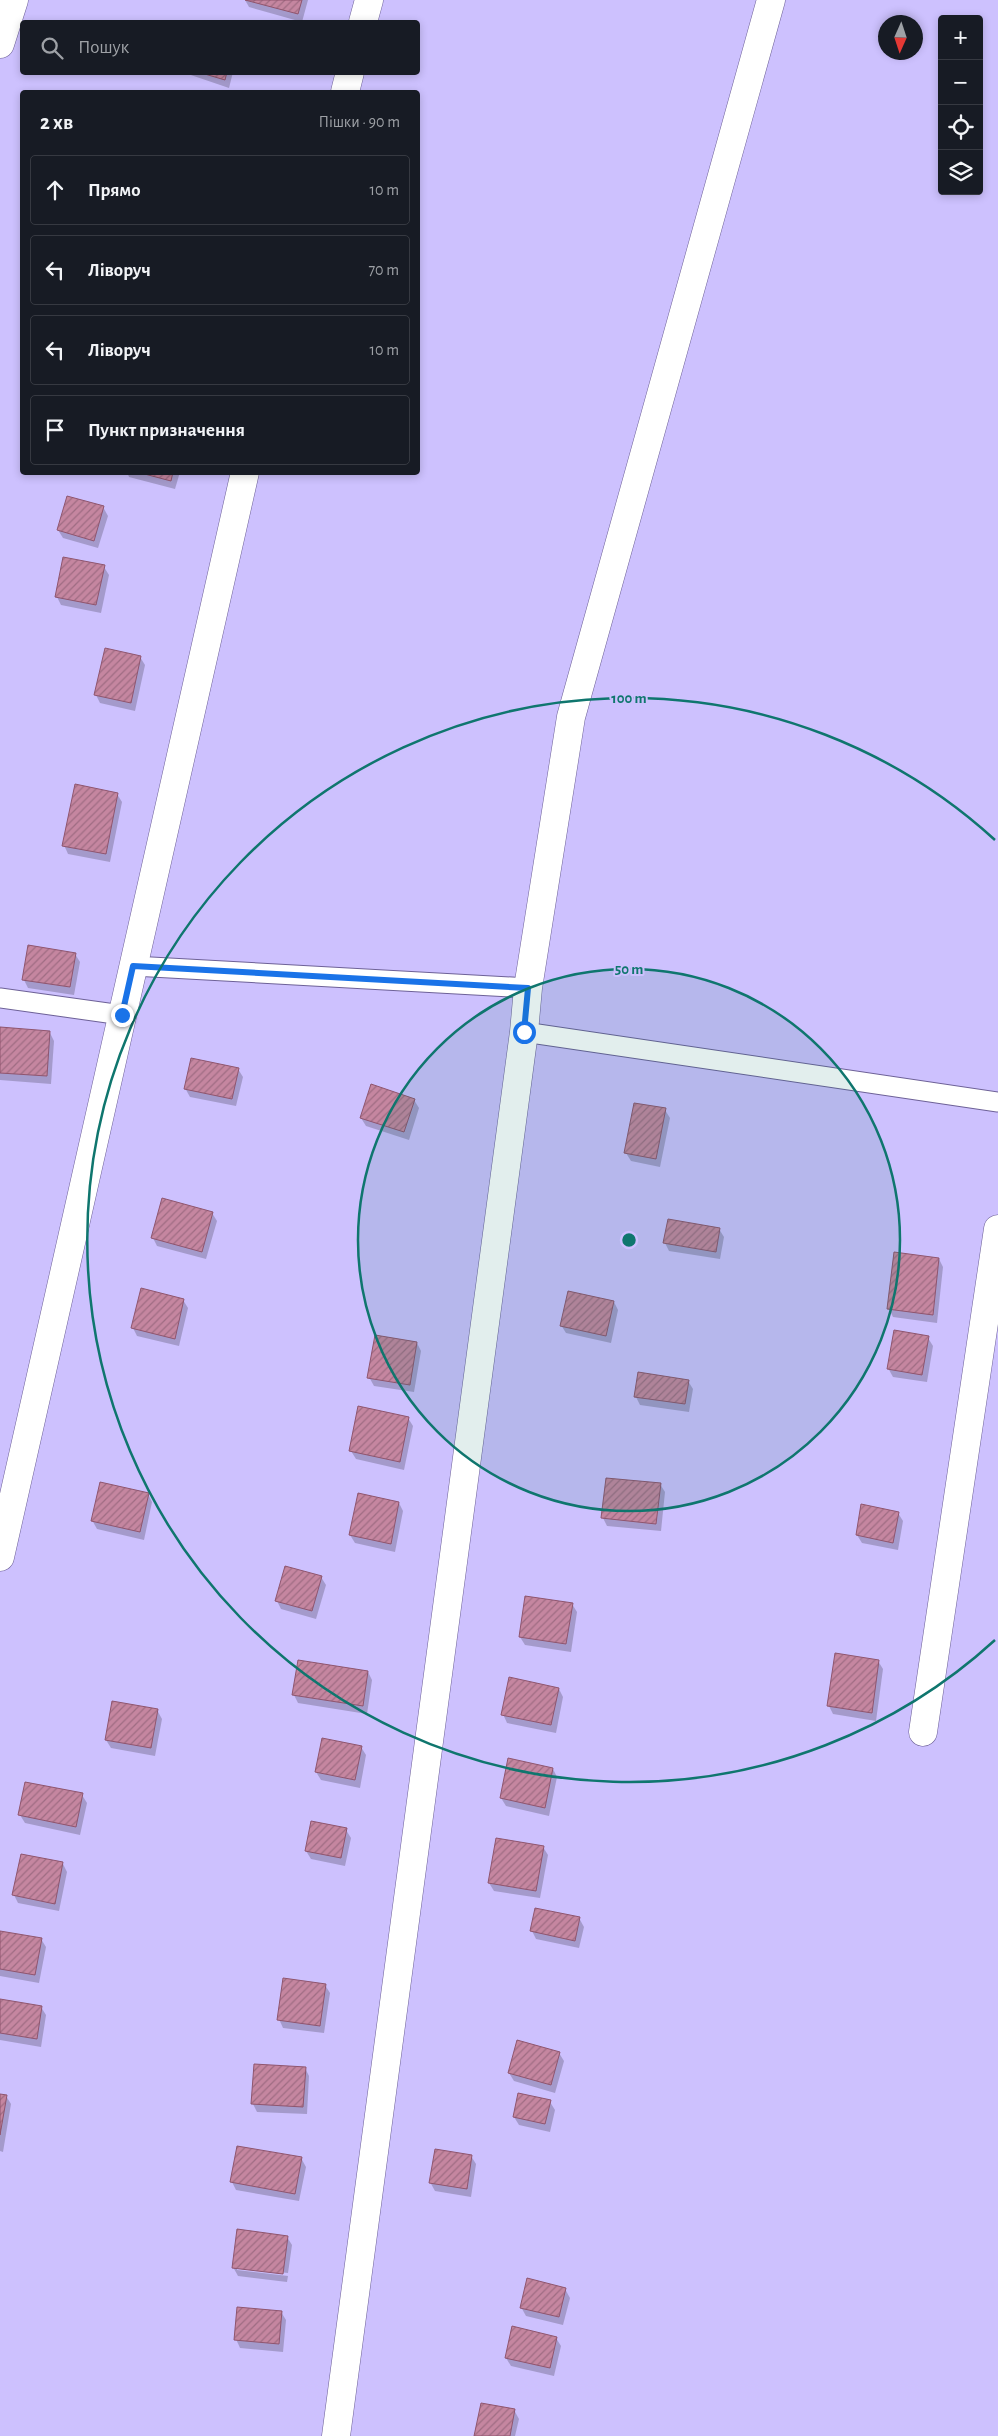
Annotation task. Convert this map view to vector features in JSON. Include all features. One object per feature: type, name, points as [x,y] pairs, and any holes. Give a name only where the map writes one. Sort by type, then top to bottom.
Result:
[{"type":"street","points":[[0,44],[14,0]]},
{"type":"street","points":[[364,20],[369,0]]},
{"type":"street","points":[[336,2436],[524,1032],[528,988],[571,717],[771,0]]},
{"type":"street","points":[[346,90],[349,75]]},
{"type":"street","points":[[0,1557],[244,475]]},
{"type":"street","points":[[924,1732],[998,1229]]},
{"type":"lane","points":[[133,966],[528,988]]},
{"type":"lane","points":[[0,998],[122,1015]]},
{"type":"lane","points":[[524,1032],[998,1102]]},
{"type":"building","points":[[245,0],[302,0],[298,14]]},
{"type":"building","points":[[208,75],[226,75],[225,80]]},
{"type":"building","points":[[148,475],[172,475],[171,481]]},
{"type":"building","points":[[67,496],[104,506],[94,541],[57,530]]},
{"type":"building","points":[[63,557],[105,565],[96,605],[55,597]]},
{"type":"building","points":[[105,648],[141,656],[131,703],[94,695]]},
{"type":"building","points":[[75,784],[118,793],[106,854],[62,846]]},
{"type":"building","points":[[28,945],[76,953],[70,987],[22,980]]},
{"type":"building","points":[[0,1027],[50,1031],[47,1076],[0,1073]]},
{"type":"building","points":[[191,1058],[239,1068],[232,1099],[184,1089]]},
{"type":"building","points":[[371,1084],[415,1099],[404,1132],[360,1118]]},
{"type":"building","points":[[634,1103],[666,1108],[656,1159],[624,1153]]},
{"type":"building","points":[[162,1198],[213,1212],[202,1252],[151,1238]]},
{"type":"building","points":[[668,1219],[720,1228],[716,1252],[663,1243]]},
{"type":"building","points":[[894,1252],[939,1258],[933,1315],[887,1309]]},
{"type":"building","points":[[141,1288],[184,1299],[175,1339],[131,1328]]},
{"type":"building","points":[[568,1291],[614,1301],[606,1336],[560,1326]]},
{"type":"building","points":[[894,1330],[929,1336],[922,1375],[887,1369]]},
{"type":"building","points":[[375,1335],[417,1342],[410,1385],[367,1378]]},
{"type":"building","points":[[638,1372],[689,1380],[685,1404],[634,1397]]},
{"type":"building","points":[[358,1406],[409,1417],[400,1462],[349,1451]]},
{"type":"building","points":[[606,1478],[661,1483],[656,1524],[601,1518]]},
{"type":"building","points":[[100,1482],[149,1493],[140,1532],[91,1521]]},
{"type":"building","points":[[358,1493],[399,1502],[391,1544],[349,1535]]},
{"type":"building","points":[[861,1504],[899,1512],[893,1543],[856,1535]]},
{"type":"building","points":[[285,1566],[322,1576],[312,1611],[275,1601]]},
{"type":"building","points":[[525,1596],[573,1603],[566,1644],[519,1637]]},
{"type":"building","points":[[835,1653],[879,1660],[872,1713],[827,1706]]},
{"type":"building","points":[[298,1660],[368,1671],[363,1706],[292,1695]]},
{"type":"building","points":[[509,1677],[559,1688],[551,1725],[501,1715]]},
{"type":"building","points":[[112,1701],[158,1709],[151,1748],[105,1740]]},
{"type":"building","points":[[322,1738],[362,1746],[355,1780],[315,1772]]},
{"type":"building","points":[[508,1758],[553,1768],[545,1808],[500,1798]]},
{"type":"building","points":[[25,1782],[83,1793],[76,1827],[18,1815]]},
{"type":"building","points":[[311,1821],[347,1828],[341,1858],[305,1851]]},
{"type":"building","points":[[496,1838],[544,1846],[536,1891],[488,1883]]},
{"type":"building","points":[[21,1854],[63,1862],[55,1904],[12,1895]]},
{"type":"building","points":[[535,1908],[580,1917],[575,1941],[530,1931]]},
{"type":"building","points":[[0,1931],[42,1938],[35,1975],[0,1969]]},
{"type":"building","points":[[283,1978],[326,1984],[320,2026],[277,2020]]},
{"type":"building","points":[[0,1999],[42,2006],[37,2039],[0,2033]]},
{"type":"building","points":[[517,2040],[560,2052],[551,2085],[508,2073]]},
{"type":"building","points":[[254,2064],[306,2067],[303,2107],[251,2104]]},
{"type":"building","points":[[518,2093],[551,2100],[545,2124],[513,2117]]},
{"type":"building","points":[[0,2094],[7,2095],[0,2135]]},
{"type":"building","points":[[237,2146],[302,2157],[295,2194],[230,2182]]},
{"type":"building","points":[[435,2149],[472,2155],[467,2189],[429,2183]]},
{"type":"building","points":[[237,2229],[288,2236],[283,2274],[232,2268]]},
{"type":"building","points":[[527,2278],[566,2288],[559,2317],[520,2308]]},
{"type":"building","points":[[237,2307],[282,2311],[279,2344],[234,2340]]},
{"type":"building","points":[[512,2326],[557,2337],[550,2368],[505,2358]]},
{"type":"building","points":[[481,2403],[515,2409],[510,2436],[474,2436]]},
{"type":"route","points":[[122,1015],[133,966],[528,988],[524,1032]]}]
